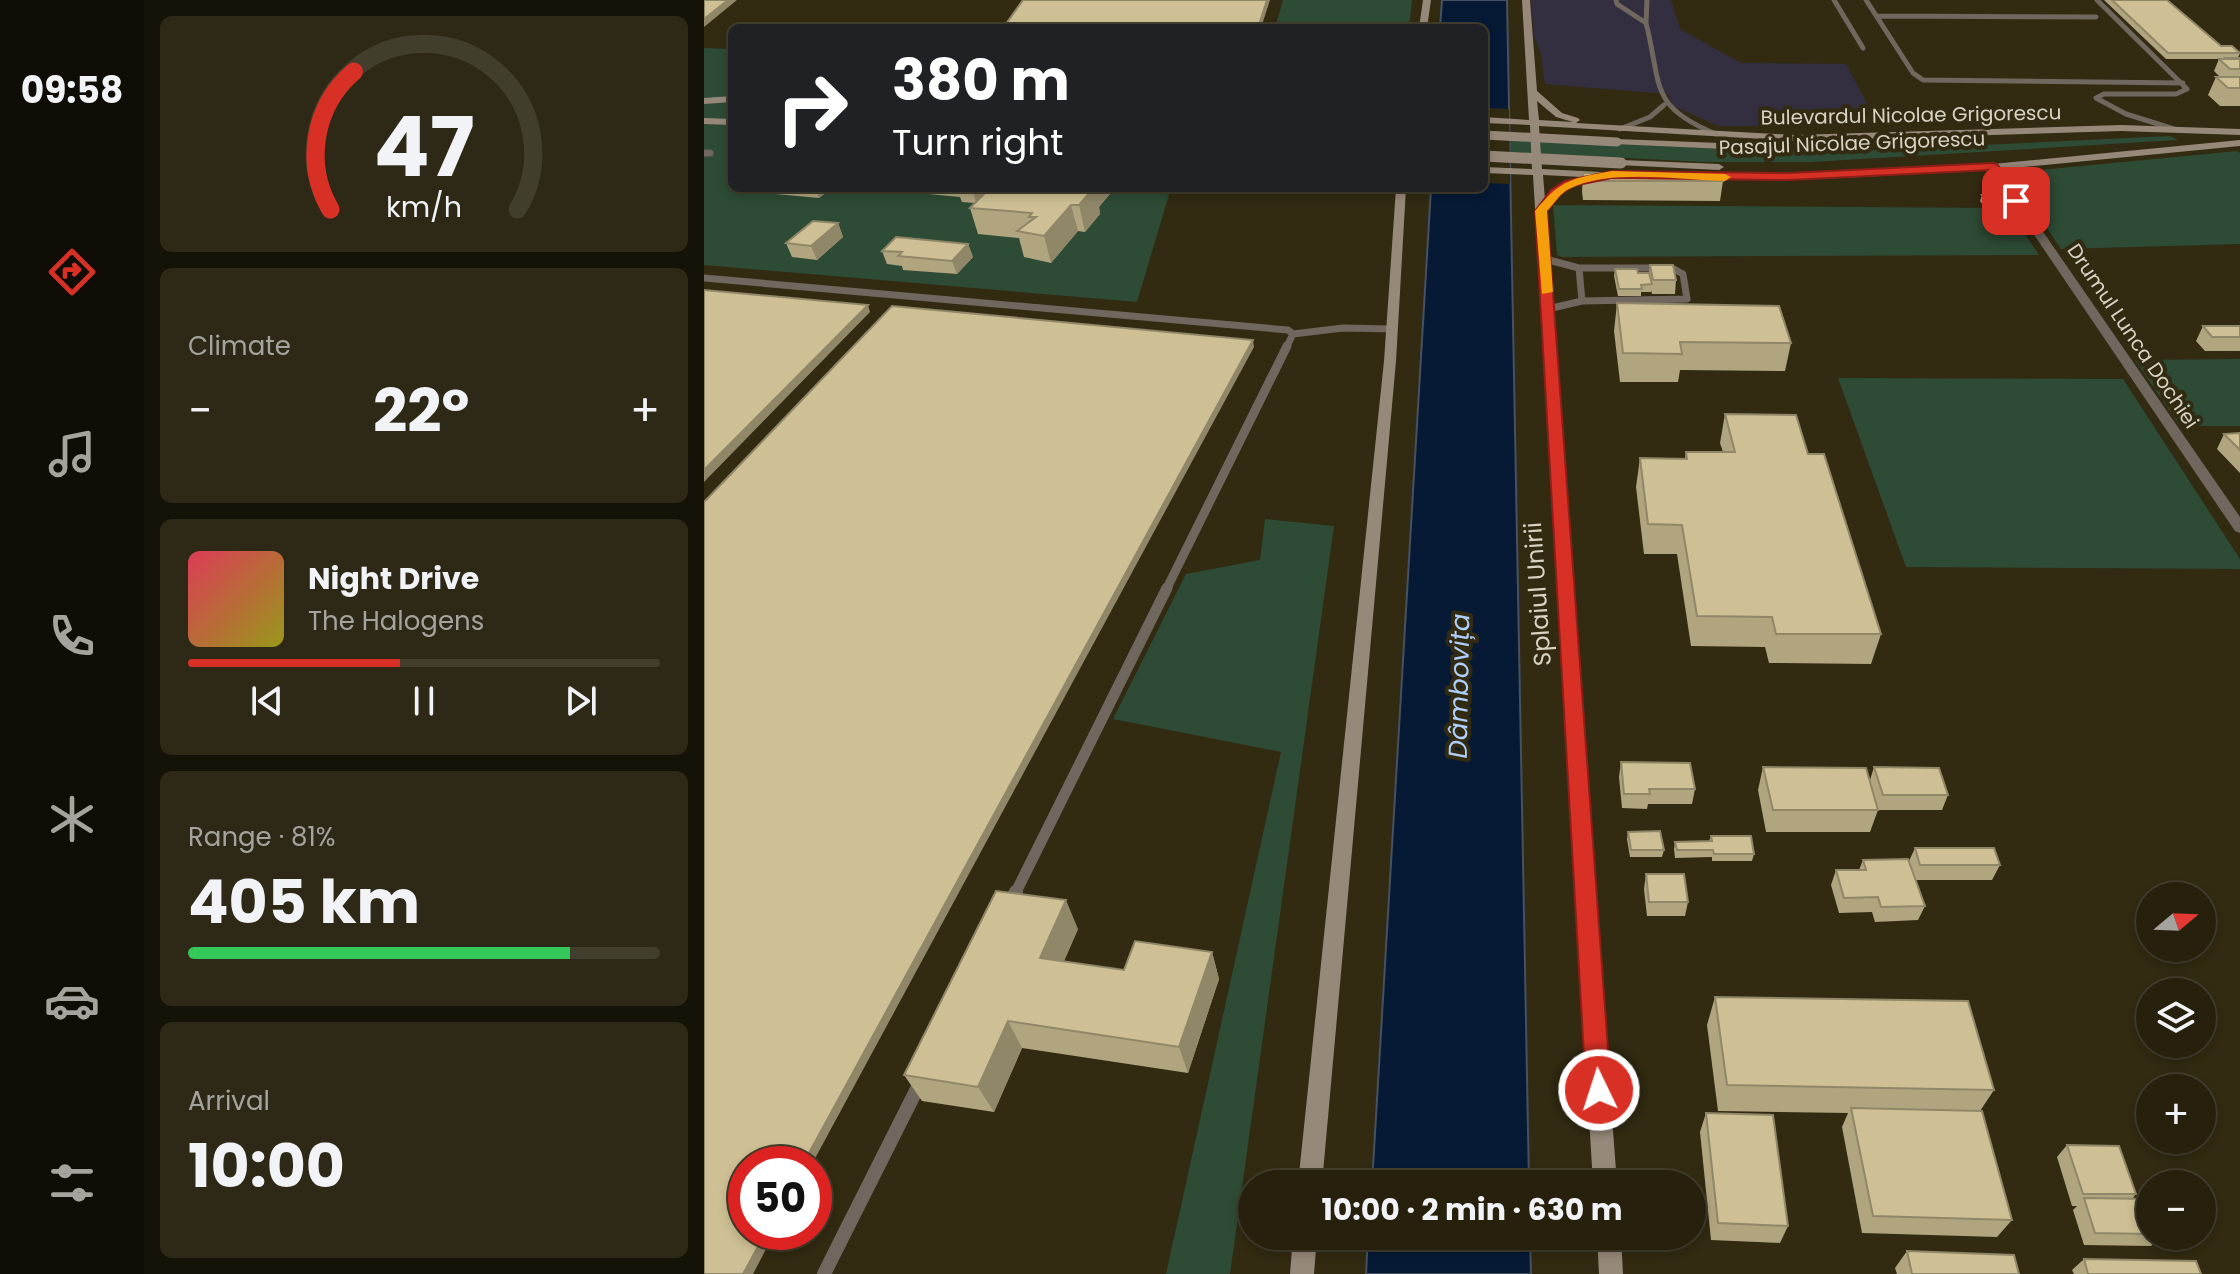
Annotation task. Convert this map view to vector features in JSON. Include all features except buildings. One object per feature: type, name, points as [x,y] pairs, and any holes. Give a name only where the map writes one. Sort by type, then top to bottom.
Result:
[{"type":"main road","points":[[1424,24],[1427,0]]},
{"type":"main road","name":"Splaiul Unirii","points":[[1526,0],[1604,1170]]},
{"type":"main road","points":[[1532,92],[1565,118],[1620,129]]},
{"type":"main road","points":[[704,102],[728,101]]},
{"type":"main road","points":[[704,118],[728,119]]},
{"type":"main road","name":"Bulevardul Nicolae Grigorescu","points":[[1488,120],[1718,135],[1858,138],[2102,128],[2240,132]]},
{"type":"main road","name":"Pasajul Nicolae Grigorescu","points":[[1488,135],[1856,148],[2208,132]]},
{"type":"main road","name":"Pasajul Nicolae Grigorescu","points":[[1488,156],[1744,167],[1835,165],[2159,144],[2221,143]]},
{"type":"main road","points":[[1488,170],[1789,177],[1993,167],[2240,143]]},
{"type":"main road","points":[[1541,211],[1555,193],[1569,184],[1612,175]]},
{"type":"main road","points":[[1390,192],[1398,220]]},
{"type":"main road","points":[[1311,1170],[1392,329],[1401,192]]},
{"type":"main road","points":[[1302,1274],[1304,1250]]},
{"type":"main road","points":[[1610,1250],[1611,1274]]},
{"type":"street","name":"Drumul Lunca Dochiei","points":[[1993,167],[2240,528]]},
{"type":"lane","points":[[1616,0],[1617,4],[1646,23]]},
{"type":"lane","points":[[1647,0],[1646,23],[1664,105],[1678,118],[1718,135]]},
{"type":"lane","points":[[1834,0],[1863,48]]},
{"type":"lane","points":[[1866,0],[1913,73],[1923,80],[2183,83]]},
{"type":"lane","points":[[2097,0],[2183,83],[2186,91],[2176,94],[2096,96],[2118,111],[2174,129]]},
{"type":"lane","points":[[1877,16],[2096,17]]},
{"type":"lane","points":[[1620,129],[1650,117],[1664,105]]},
{"type":"lane","points":[[1545,259],[1579,268],[1672,268],[1683,274],[1689,294],[1687,299],[1679,300],[1582,301],[1548,309]]},
{"type":"lane","points":[[1579,268],[1582,301]]},
{"type":"lane","points":[[704,278],[1288,330],[1293,334],[1343,328],[1392,329]]},
{"type":"lane","points":[[1002,919],[1293,334]]},
{"type":"lane","points":[[824,1274],[931,1061]]},
{"type":"shaded area","points":[[1531,0],[1671,0],[1680,29],[1741,63],[1846,64],[1879,126],[1718,126],[1673,106],[1668,94],[1545,84],[1541,54],[1534,37]]},
{"type":"green space","points":[[1283,0],[1412,0],[1409,24],[1276,24]]},
{"type":"green space","points":[[704,48],[728,49],[728,192],[1170,192],[1137,302],[704,265]]},
{"type":"green space","points":[[2170,136],[2178,140],[1812,162],[1704,162],[1488,151],[1488,137],[1700,148],[1855,151]]},
{"type":"green space","points":[[2240,153],[2240,244],[2061,249],[2010,173]]},
{"type":"green space","points":[[1553,205],[2008,208],[2039,255],[1562,257],[1557,255]]},
{"type":"green space","points":[[2240,359],[2240,426],[2180,426],[2135,360]]},
{"type":"green space","points":[[1838,378],[2123,379],[2240,559],[2240,569],[1906,567]]},
{"type":"green space","points":[[1265,519],[1334,526],[1244,1170],[1238,1170],[1238,1216],[1230,1274],[1166,1274],[1281,752],[1113,719],[1186,574],[1260,560]]},
{"type":"water","name":"Dâmbovița","points":[[1442,0],[1507,0],[1529,1170],[1373,1170],[1431,192],[1488,192],[1488,24],[1440,24]]},
{"type":"water","points":[[1367,1250],[1530,1250],[1531,1274],[1366,1274]]},
{"type":"pier","points":[[1488,108],[1509,109],[1510,184],[1488,183]]},
{"type":"slow traffic","points":[[1547,292],[1541,211],[1561,188],[1582,180],[1612,175],[1725,177]]},
{"type":"route","points":[[1599,1090],[1541,211],[1561,188],[1582,180],[1612,175],[1789,177],[1993,167],[2016,201]]}]
